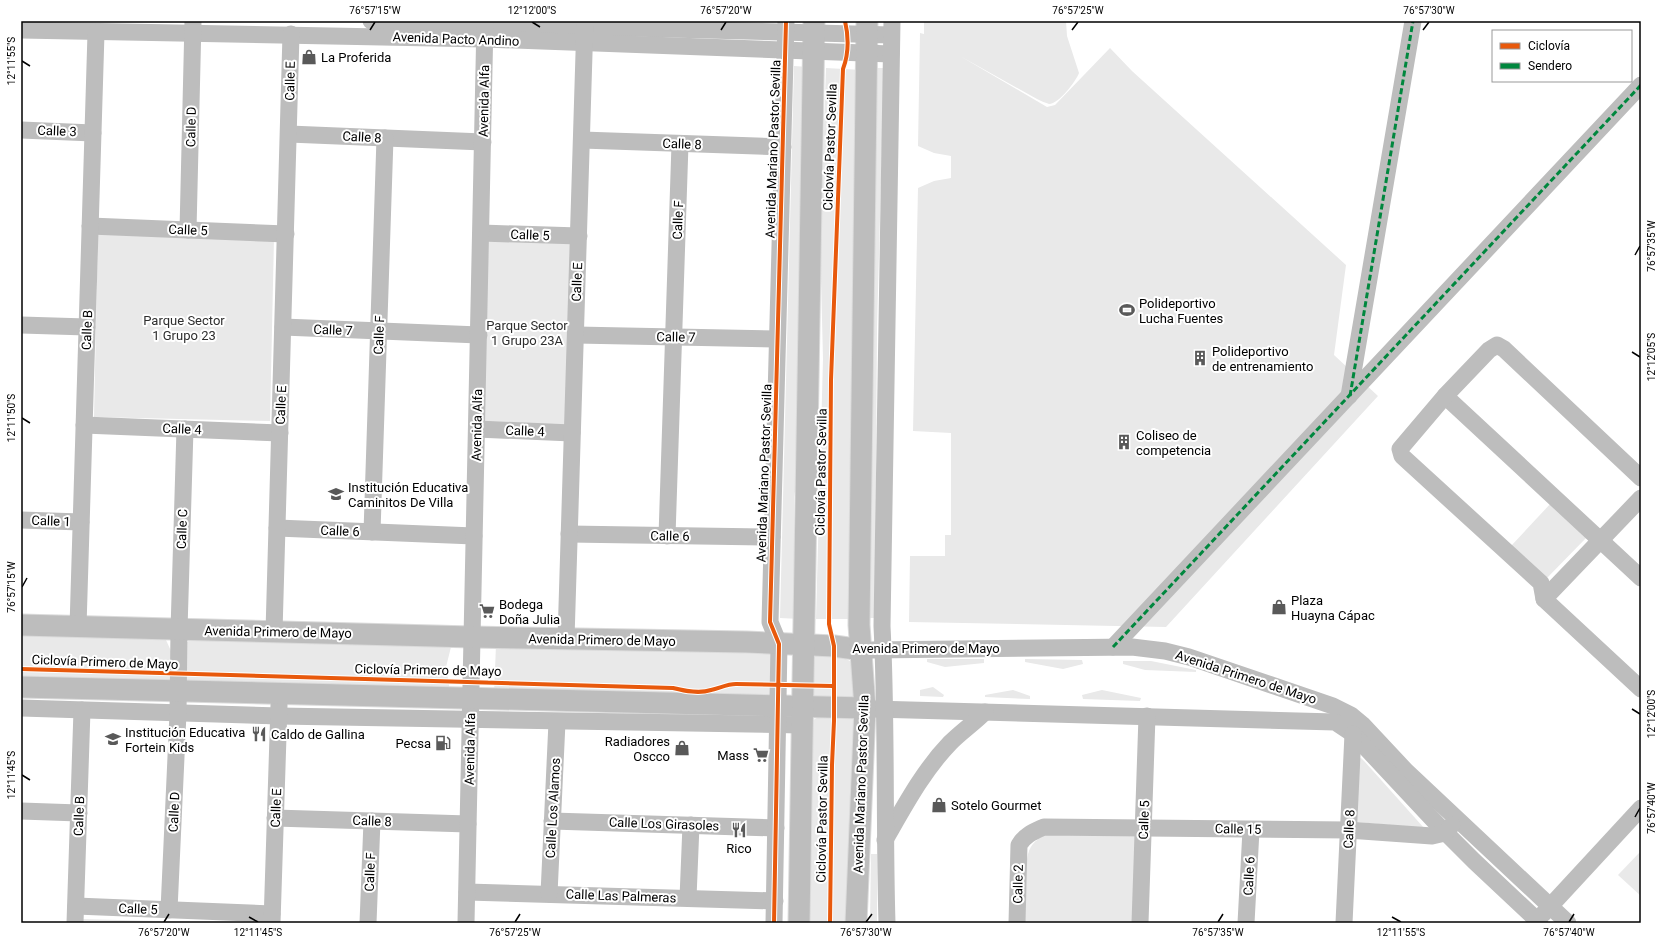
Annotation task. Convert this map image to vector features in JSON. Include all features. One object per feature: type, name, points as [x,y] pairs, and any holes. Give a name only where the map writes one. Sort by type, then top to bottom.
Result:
[{"type":"main road","points":[[799,923],[814,35]]},
{"type":"main road","name":"Avenida Mariano Pastor Sevilla","points":[[856,923],[875,709],[862,650],[859,625],[867,36]]},
{"type":"main road","name":"Avenida Primero de Mayo","points":[[21,625],[779,644],[834,646],[862,650]]},
{"type":"main road","name":"Avenida Primero de Mayo","points":[[21,687],[471,698],[803,716],[875,709]]},
{"type":"street","name":"Avenida Pacto Andino","points":[[371,21],[384,26]]},
{"type":"street","points":[[1350,396],[1413,21]]},
{"type":"street","name":"Avenida Pacto Andino","points":[[21,30],[96,33],[193,26],[291,34],[384,26],[585,30],[786,26],[814,35],[867,36],[892,28]]},
{"type":"street","name":"Calle D","points":[[188,230],[193,26]]},
{"type":"street","name":"Avenida Mariano Pastor Sevilla","points":[[774,923],[779,715],[779,644],[770,622],[786,26]]},
{"type":"street","name":"Avenida Alfa","points":[[466,923],[485,28]]},
{"type":"street","name":"Avenida Mariano Pastor Sevilla","points":[[887,923],[884,840],[875,709],[883,650],[882,626],[892,28]]},
{"type":"street","name":"Avenida Pacto Andino","points":[[585,30],[785,50],[814,35]]},
{"type":"street","name":"Calle E","points":[[566,639],[585,30]]},
{"type":"street","name":"Calle B","points":[[78,627],[96,33]]},
{"type":"street","name":"Calle E","points":[[274,632],[291,34]]},
{"type":"street","name":"Avenida Pacto Andino","points":[[867,36],[891,54]]},
{"type":"street","points":[[1113,647],[1641,85]]},
{"type":"street","name":"Calle 3","points":[[21,130],[93,133]]},
{"type":"street","name":"Calle 8","points":[[288,134],[483,142]]},
{"type":"street","name":"Calle F","points":[[372,532],[385,138]]},
{"type":"street","name":"Calle 8","points":[[582,140],[783,147]]},
{"type":"street","name":"Calle F","points":[[667,536],[680,144]]},
{"type":"street","name":"Calle 5","points":[[90,226],[286,234]]},
{"type":"street","name":"Calle 5","points":[[481,233],[579,236]]},
{"type":"street","points":[[21,325],[87,327]]},
{"type":"street","name":"Calle 7","points":[[283,327],[479,335]]},
{"type":"street","name":"Calle 7","points":[[576,336],[777,340]]},
{"type":"street","points":[[1641,478],[1504,349],[1497,345],[1489,350],[1445,396],[1404,442],[1400,449],[1402,456],[1541,583],[1544,598],[1641,688]]},
{"type":"street","points":[[1445,396],[1641,578]]},
{"type":"street","name":"Calle 4","points":[[84,425],[280,433]]},
{"type":"street","name":"Calle C","points":[[178,691],[185,429]]},
{"type":"street","name":"Calle 4","points":[[477,429],[572,433]]},
{"type":"street","points":[[1544,598],[1641,498]]},
{"type":"street","name":"Calle 1","points":[[21,520],[81,522]]},
{"type":"street","name":"Calle 6","points":[[278,528],[474,536]]},
{"type":"street","name":"Calle 6","points":[[569,534],[772,537]]},
{"type":"street","name":"Avenida Primero de Mayo","points":[[862,650],[1132,647],[1165,651],[1189,657],[1334,706],[1352,715],[1363,724],[1406,771],[1568,923]]},
{"type":"street","name":"Calle D","points":[[169,910],[178,691]]},
{"type":"street","name":"Calle E","points":[[272,918],[279,694]]},
{"type":"street","name":"Avenida Primero de Mayo","points":[[21,708],[278,716],[557,722],[779,715]]},
{"type":"street","name":"Avenida Primero de Mayo","points":[[875,709],[1335,722],[1353,734],[1445,833],[1543,922]]},
{"type":"street","name":"Calle B","points":[[76,915],[82,710]]},
{"type":"street","points":[[884,840],[914,790],[938,756],[950,743],[985,712]]},
{"type":"street","name":"Calle 5","points":[[1140,923],[1147,716]]},
{"type":"street","name":"Calle Los Alamos","points":[[549,894],[557,722]]},
{"type":"street","name":"Calle 8","points":[[1344,923],[1353,734]]},
{"type":"street","points":[[1543,922],[1550,906],[1641,808]]},
{"type":"street","points":[[21,811],[79,813]]},
{"type":"street","name":"Calle 8","points":[[275,818],[468,824]]},
{"type":"street","points":[[1445,833],[1457,819]]},
{"type":"street","name":"Calle F","points":[[368,923],[372,821]]},
{"type":"street","name":"Calle Los Girasoles","points":[[552,821],[776,828]]},
{"type":"street","points":[[688,898],[691,825]]},
{"type":"street","name":"Calle 15","points":[[1019,846],[1023,839],[1031,832],[1044,827],[1348,830],[1432,836],[1445,833]]},
{"type":"street","name":"Calle 6","points":[[1246,923],[1251,830]]},
{"type":"street","name":"Calle 2","points":[[1017,923],[1019,846]]},
{"type":"street","name":"Calle Las Palmeras","points":[[467,892],[775,901]]},
{"type":"street","name":"Calle 5","points":[[76,915],[169,910],[272,918]]},
{"type":"green space","name":"Polideportivo Lucha Fuentes","points":[[924,21],[1066,21],[1067,36],[1079,73],[1067,92],[1053,103],[1049,104],[1037,99],[960,56],[1047,107],[1055,105],[1110,48],[1132,71],[1346,265],[1334,355],[1378,396],[1166,627],[909,622],[910,556],[945,556],[945,535],[951,535],[951,433],[913,431],[918,188],[934,181],[951,178],[951,156],[934,153],[918,146],[920,33],[924,34]]},
{"type":"green space","points":[[794,66],[809,67],[803,444],[794,497],[794,528],[800,574],[799,619],[780,618]]},
{"type":"green space","points":[[826,68],[862,70],[849,619],[816,619],[823,359],[820,240]]},
{"type":"green space","points":[[875,68],[884,68],[877,328],[875,618],[866,618]]},
{"type":"green space","name":"Parque Sector 1 Grupo 23","points":[[98,233],[274,238],[270,421],[94,417]]},
{"type":"green space","name":"Parque Sector 1 Grupo 23A","points":[[486,239],[572,241],[567,427],[482,424]]},
{"type":"green space","points":[[1552,502],[1588,536],[1546,579],[1511,546]]},
{"type":"green space","points":[[21,632],[157,636],[166,640],[171,651],[170,681],[21,680]]},
{"type":"green space","points":[[192,639],[452,643],[446,667],[450,691],[195,686],[185,680],[187,642]]},
{"type":"green space","points":[[496,645],[773,654],[776,697],[494,694]]},
{"type":"green space","points":[[836,654],[852,662],[855,703],[813,696],[813,657],[815,655]]},
{"type":"green space","points":[[927,659],[984,659],[984,663],[945,667],[927,662]]},
{"type":"green space","points":[[1025,659],[1082,660],[1083,664],[1063,669],[1025,662]]},
{"type":"green space","points":[[1123,661],[1151,661],[1196,670],[1196,672],[1145,670],[1123,664]]},
{"type":"green space","points":[[933,687],[944,695],[943,697],[920,696],[920,690]]},
{"type":"green space","points":[[1013,690],[1030,696],[1030,699],[985,697],[985,695]]},
{"type":"green space","points":[[1102,690],[1141,698],[1140,701],[1083,699],[1082,695]]},
{"type":"green space","points":[[817,718],[856,719],[853,923],[809,923],[813,720]]},
{"type":"green space","points":[[1361,758],[1424,828],[1357,822],[1357,760]]},
{"type":"green space","points":[[1046,834],[1136,834],[1133,923],[1025,923],[1028,854],[1033,844]]},
{"type":"green space","points":[[1641,851],[1641,896],[1618,875]]},
{"type":"green space","points":[[871,854],[877,854],[877,923],[870,923]]},
{"type":"green space","points":[[81,919],[232,923],[81,923]]},
{"type":"marked path","points":[[1350,396],[1413,21]]},
{"type":"marked path","points":[[1113,647],[1641,85]]},
{"type":"cycle path","points":[[774,923],[779,644],[770,622],[786,21]]},
{"type":"cycle path","name":"Ciclovía Pastor Sevilla","points":[[830,923],[834,721],[834,646],[829,624],[831,380],[843,69],[848,45],[845,21]]},
{"type":"cycle path","name":"Ciclovía Primero de Mayo","points":[[21,669],[673,688],[697,692],[736,684],[833,686]]},
{"type":"place","name":"La Proferida","points":[[309,57]]},
{"type":"place","name":"Polideportivo Lucha Fuentes","points":[[1127,310]]},
{"type":"place","name":"Polideportivo de entrenamiento","points":[[1200,358]]},
{"type":"place","name":"Coliseo de competencia","points":[[1124,442]]},
{"type":"place","name":"Institución Educativa Caminitos De Villa","points":[[336,494]]},
{"type":"place","name":"Plaza Huayna Cápac","points":[[1279,607]]},
{"type":"place","name":"Bodega Doña Julia","points":[[487,611]]},
{"type":"place","name":"Caldo de Gallina","points":[[259,734]]},
{"type":"place","name":"Institución Educativa Fortein Kids","points":[[113,739]]},
{"type":"place","name":"Pecsa","points":[[443,743]]},
{"type":"place","name":"Radiadores Oscco","points":[[682,748]]},
{"type":"place","name":"Mass","points":[[761,755]]},
{"type":"place","name":"Sotelo Gourmet","points":[[939,805]]},
{"type":"place","name":"Rico","points":[[739,830]]}]
